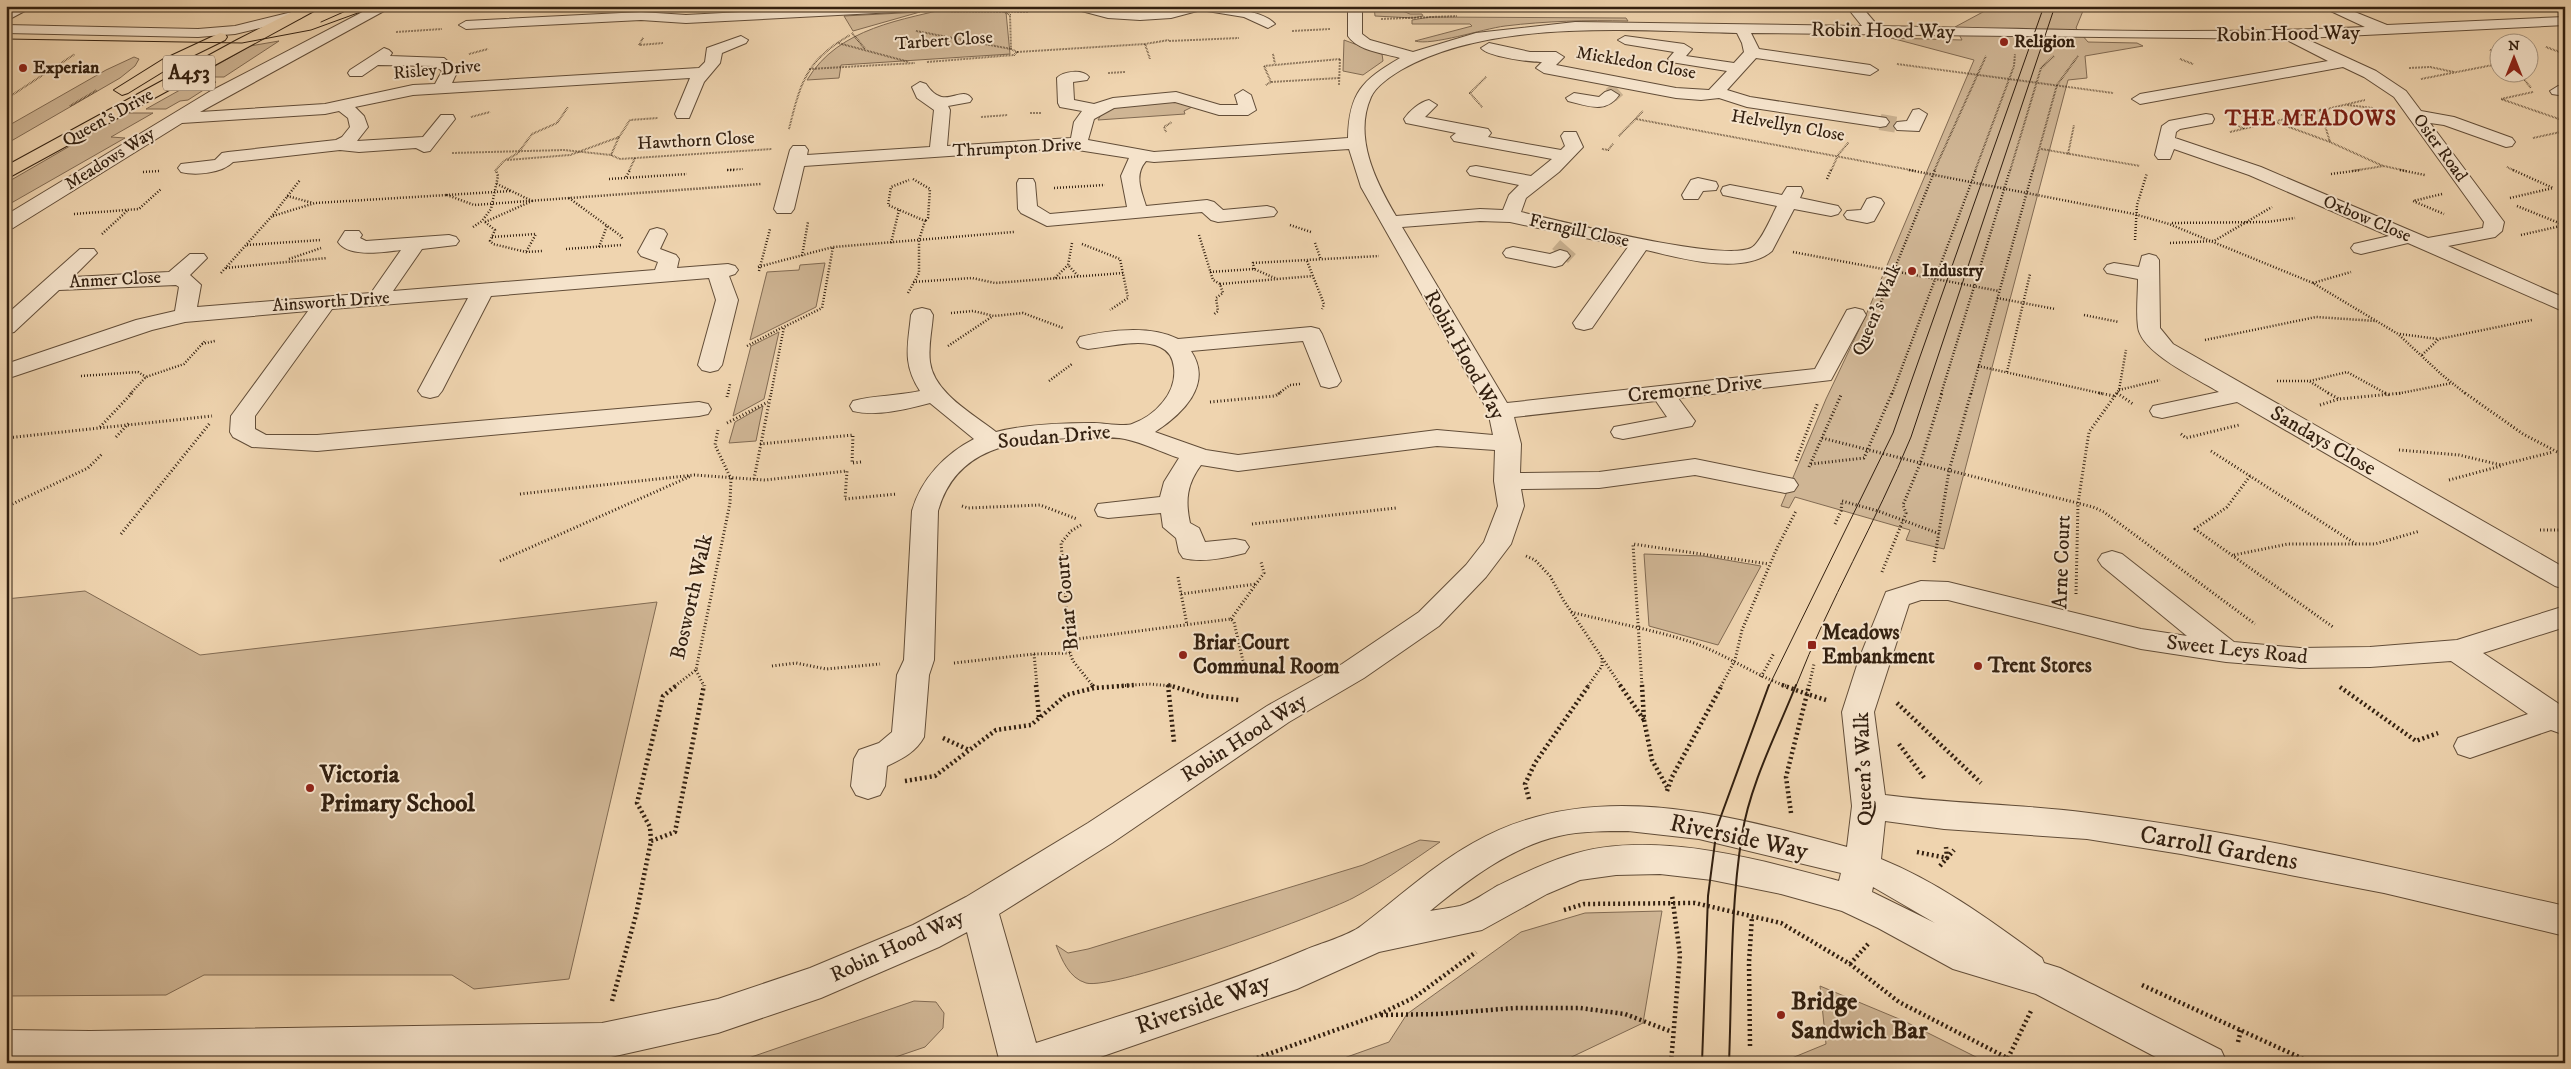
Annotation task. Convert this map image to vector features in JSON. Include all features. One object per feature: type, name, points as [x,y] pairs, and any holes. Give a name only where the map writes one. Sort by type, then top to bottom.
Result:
[{"type":"main road","name":"Queen's Drive","points":[[103,94],[235,30],[287,10],[316,6]]},
{"type":"main road","name":"Queen's Drive","points":[[6,174],[256,36],[287,10]]},
{"type":"main road","name":"Queen's Drive","points":[[6,158],[84,112]]},
{"type":"street","points":[[6,19],[27,6]]},
{"type":"street","points":[[98,6],[174,6]]},
{"type":"street","name":"Meadows Way","points":[[215,95],[229,81],[302,34],[359,6]]},
{"type":"street","name":"Meadows Way","points":[[6,224],[215,95],[386,6]]},
{"type":"street","points":[[1079,6],[1094,12],[1118,15],[1159,14],[1201,6],[1248,13],[1268,24]]},
{"type":"street","points":[[2327,6],[2388,31]]},
{"type":"street","points":[[466,25],[643,11],[686,19],[794,9],[914,7]]},
{"type":"street","points":[[196,24],[287,10]]},
{"type":"street","points":[[1838,66],[1850,46],[1878,38],[1850,10]]},
{"type":"street","points":[[6,19],[196,24],[235,30],[256,36]]},
{"type":"street","name":"Robin Hood Way","points":[[6,1048],[109,1049],[602,1041],[718,1016],[821,981],[926,936],[978,908],[1100,833],[1278,714],[1353,671],[1403,639],[1429,619],[1458,591],[1497,544],[1511,506],[1507,482],[1508,444],[1500,411],[1407,254],[1370,187],[1357,143],[1357,118],[1363,95],[1383,74],[1413,57],[1443,46],[1505,32],[1639,19],[1878,38],[2016,33],[2284,35],[2565,21]]},
{"type":"street","points":[[1351,20],[1355,36],[1365,43],[1413,57]]},
{"type":"street","points":[[1741,28],[1750,43],[1752,53],[1870,70]]},
{"type":"street","points":[[6,29],[198,34],[235,30]]},
{"type":"street","points":[[166,33],[194,40],[188,52]]},
{"type":"street","name":"Osier Road","points":[[2284,35],[2346,62],[2395,89],[2494,222],[2492,231],[2488,233]]},
{"type":"street","points":[[1614,38],[1684,49],[1676,59],[1739,68]]},
{"type":"street","points":[[683,114],[701,73],[712,63],[715,54],[712,51],[741,40]]},
{"type":"street","name":"Mickledon Close","points":[[1489,48],[1530,57],[1556,58],[1544,68],[1618,89],[1686,94],[1718,92],[1752,53]]},
{"type":"street","points":[[356,73],[381,57],[439,61],[450,70],[448,77],[440,88]]},
{"type":"street","points":[[2140,99],[2202,81],[2226,84],[2346,62]]},
{"type":"street","name":"Risley Drive","points":[[178,118],[311,110],[343,106],[395,93],[440,88],[701,73]]},
{"type":"street","points":[[1081,77],[1065,78],[1066,102],[1096,109]]},
{"type":"street","points":[[920,87],[922,95],[937,103],[942,110],[938,152]]},
{"type":"street","points":[[1574,98],[1602,103],[1618,89]]},
{"type":"street","points":[[1776,107],[1787,90]]},
{"type":"street","points":[[1078,144],[1083,122],[1096,109],[1112,102],[1168,92],[1220,110],[1248,110],[1243,95]]},
{"type":"street","name":"Helvellyn Close","points":[[1718,92],[1747,102],[1859,119],[1846,102]]},
{"type":"street","points":[[937,103],[964,99]]},
{"type":"street","points":[[1429,105],[1412,119],[1486,134],[1574,138],[1518,196],[1510,216]]},
{"type":"street","points":[[340,145],[348,142],[359,127],[356,116],[343,106]]},
{"type":"street","points":[[1903,126],[1914,127],[1919,114]]},
{"type":"street","points":[[2416,115],[2448,121],[2506,142]]},
{"type":"street","points":[[187,168],[220,165],[228,157],[288,150],[340,145],[426,145],[447,119]]},
{"type":"street","points":[[2164,148],[2175,125],[2206,119]]},
{"type":"street","points":[[1460,137],[1486,134]]},
{"type":"street","name":"Thrumpton Drive","points":[[794,149],[938,152],[1078,144],[1140,156],[1174,156],[1357,143]]},
{"type":"street","name":"Oxbow Close","points":[[2164,148],[2255,171],[2418,240],[2565,306]]},
{"type":"street","points":[[784,209],[791,182],[794,149]]},
{"type":"street","points":[[1138,211],[1130,183],[1130,168],[1140,156]]},
{"type":"street","points":[[1476,171],[1533,182]]},
{"type":"street","points":[[1691,195],[1698,184],[1709,186]]},
{"type":"street","points":[[1027,187],[1028,208],[1047,220],[1207,206],[1218,216],[1268,212]]},
{"type":"street","points":[[1730,191],[1791,196],[1831,210]]},
{"type":"street","points":[[1765,247],[1791,196]]},
{"type":"street","points":[[1854,215],[1867,217],[1874,203]]},
{"type":"street","name":"Ferngill Close","points":[[1390,222],[1480,215],[1510,216],[1702,256],[1726,257],[1753,254],[1765,247]]},
{"type":"street","points":[[1513,253],[1555,262],[1581,231]]},
{"type":"street","points":[[2360,248],[2488,233]]},
{"type":"street","points":[[657,234],[648,252],[666,267]]},
{"type":"street","points":[[351,238],[360,247],[449,242]]},
{"type":"street","points":[[378,298],[415,244]]},
{"type":"street","points":[[1584,323],[1640,244]]},
{"type":"street","name":"Anmer Close","points":[[6,327],[87,252]]},
{"type":"street","name":"Anmer Close","points":[[176,277],[197,258]]},
{"type":"street","points":[[2114,268],[2148,259],[2148,328]]},
{"type":"street","name":"Ainsworth Drive","points":[[6,372],[144,325],[186,315],[234,309],[608,280],[666,267],[722,270]]},
{"type":"street","points":[[710,364],[727,300],[722,270]]},
{"type":"street","name":"Anmer Close","points":[[54,284],[112,279],[112,282],[176,277],[185,280],[190,285],[186,315]]},
{"type":"street","points":[[430,391],[483,290]]},
{"type":"street","points":[[326,302],[243,416],[242,432],[261,442],[317,443],[699,410]]},
{"type":"street","points":[[922,315],[918,365],[927,383],[946,404],[992,441]]},
{"type":"street","points":[[1823,375],[1855,315]]},
{"type":"street","name":"Sandays Close","points":[[2148,328],[2157,343],[2165,349],[2565,580]]},
{"type":"street","points":[[1175,346],[1310,334],[1329,381]]},
{"type":"street","points":[[1088,342],[1136,338],[1162,340],[1175,346],[1184,357],[1188,374],[1182,398],[1175,406],[1134,434]]},
{"type":"street","name":"Cremorne Drive","points":[[1500,411],[1823,375]]},
{"type":"street","points":[[1623,432],[1683,421],[1662,393]]},
{"type":"street","points":[[862,406],[905,402],[936,394]]},
{"type":"street","points":[[2162,411],[2241,394]]},
{"type":"street","name":"Soudan Drive","points":[[868,786],[871,759],[891,751],[908,737],[913,674],[919,660],[925,510],[928,496],[943,476],[956,464],[992,441],[1092,430],[1134,434],[1216,462],[1253,462],[1437,438],[1508,444]]},
{"type":"street","points":[[1194,456],[1177,480],[1174,515],[1189,534],[1193,552],[1249,544]]},
{"type":"street","points":[[1507,482],[1599,480],[1695,467],[1796,479]]},
{"type":"street","points":[[1108,510],[1174,515]]},
{"type":"street","points":[[2112,560],[2226,652]]},
{"type":"street","name":"Sweet Leys Road","points":[[1920,590],[1948,592],[2075,622],[2141,640],[2226,652],[2300,658],[2370,657],[2457,650],[2534,628],[2565,616]]},
{"type":"street","name":"Queen's Walk","points":[[1856,883],[1869,806],[1858,712],[1870,669],[1896,599],[1920,590]]},
{"type":"street","points":[[2457,650],[2560,721]]},
{"type":"street","points":[[2470,746],[2560,721]]},
{"type":"street","name":"Riverside Way","points":[[1373,938],[1438,883],[1489,850],[1529,832],[1666,804],[1717,828],[1856,883],[1938,924],[1967,958],[2037,977],[2207,1063]]},
{"type":"street","name":"Carroll Gardens","points":[[1869,806],[1944,816],[2087,826],[2181,840],[2384,879],[2565,921]]},
{"type":"street","name":"Riverside Way","points":[[1030,1063],[1283,977],[1373,938],[1469,919],[1534,884],[1576,866],[1616,861],[1660,860],[1712,866],[1781,880],[1856,883]]},
{"type":"street","points":[[978,908],[1011,1020],[1021,1063]]},
{"type":"path","points":[[996,6],[1008,13]]},
{"type":"path","points":[[932,11],[1008,13],[1057,7]]},
{"type":"path","points":[[1008,13],[1011,49]]},
{"type":"path","points":[[1159,14],[1169,41]]},
{"type":"path","points":[[1286,31],[1351,20],[1413,19],[1430,16]]},
{"type":"path","points":[[1336,92],[1340,59],[1351,20]]},
{"type":"path","points":[[396,32],[456,29],[466,25]]},
{"type":"path","points":[[910,30],[1011,49],[1016,52],[1211,39]]},
{"type":"path","points":[[794,149],[800,82],[819,56],[837,42],[858,32]]},
{"type":"path","points":[[1810,464],[1864,458],[1868,450],[1894,390],[2014,66],[2016,33]]},
{"type":"path","points":[[852,34],[864,49]]},
{"type":"path","points":[[1904,519],[1906,513],[1903,505],[1920,464],[2038,83],[2041,68],[2061,50],[2068,34]]},
{"type":"path","points":[[837,42],[912,63]]},
{"type":"path","points":[[1145,44],[1150,59]]},
{"type":"path","points":[[6,99],[80,51],[70,51]]},
{"type":"path","name":"Tarbert Close","points":[[809,69],[1014,55],[1016,52]]},
{"type":"path","points":[[1273,54],[1275,64],[1340,59]]},
{"type":"path","name":"Queen's Walk","points":[[1878,307],[1933,174],[1986,56]]},
{"type":"path","points":[[1894,64],[2104,91]]},
{"type":"path","points":[[2134,214],[2141,186],[2164,148],[2278,123],[2320,109],[2488,67]]},
{"type":"path","points":[[1483,108],[1470,93],[1486,77]]},
{"type":"path","points":[[1271,82],[1339,78]]},
{"type":"path","points":[[1920,590],[1940,534],[1949,471],[1999,291],[2041,150],[2057,85]]},
{"type":"path","points":[[2535,92],[2501,99],[2559,119]]},
{"type":"path","points":[[66,109],[103,94]]},
{"type":"path","points":[[484,222],[494,204],[496,192],[494,183],[498,176],[495,171],[504,161],[518,153],[532,134],[557,123],[568,108]]},
{"type":"path","points":[[2320,109],[2330,142]]},
{"type":"path","points":[[610,156],[630,120],[678,117],[683,114]]},
{"type":"path","name":"Helvellyn Close","points":[[1619,136],[1636,119],[1838,155],[2134,214],[2169,224]]},
{"type":"path","points":[[2278,123],[2330,142],[2384,166],[2462,180]]},
{"type":"path","points":[[2068,154],[2074,125]]},
{"type":"path","points":[[504,161],[562,157],[619,137]]},
{"type":"path","points":[[426,145],[435,154],[503,150],[518,153],[580,152]]},
{"type":"path","name":"Hawthorn Close","points":[[580,152],[620,159],[776,149]]},
{"type":"path","points":[[2041,150],[2141,166]]},
{"type":"path","points":[[925,220],[888,205],[891,187],[935,169],[938,152]]},
{"type":"path","points":[[1826,179],[1838,155]]},
{"type":"path","points":[[626,178],[636,158]]},
{"type":"path","points":[[2323,174],[2384,166]]},
{"type":"path","points":[[2482,204],[2553,188],[2504,166]]},
{"type":"path","points":[[143,172],[187,168]]},
{"type":"path","points":[[727,170],[743,169]]},
{"type":"path","points":[[609,179],[686,174]]},
{"type":"path","points":[[912,178],[930,189],[928,218],[925,220],[920,240],[919,273],[908,289],[906,317],[973,311],[994,316],[1023,313],[1064,328],[1088,342]]},
{"type":"path","points":[[234,309],[239,298],[210,284],[247,245],[300,180]]},
{"type":"path","points":[[447,196],[474,205],[791,182]]},
{"type":"path","points":[[494,183],[532,201]]},
{"type":"path","points":[[1027,187],[1130,183]]},
{"type":"path","points":[[72,214],[139,209],[161,189]]},
{"type":"path","points":[[272,216],[315,203],[510,191]]},
{"type":"path","points":[[287,196],[315,203]]},
{"type":"path","points":[[569,198],[621,236],[624,245],[608,280]]},
{"type":"path","points":[[2488,233],[2512,237],[2565,225],[2502,200]]},
{"type":"path","points":[[449,242],[458,241],[463,233],[532,201]]},
{"type":"path","points":[[1191,207],[1212,280],[1220,284],[1313,276]]},
{"type":"path","points":[[2169,224],[2267,222],[2341,208]]},
{"type":"path","points":[[891,243],[899,210]]},
{"type":"path","name":"Anmer Close","points":[[87,252],[85,250],[127,211]]},
{"type":"path","points":[[484,222],[495,230],[490,241],[494,244],[526,252],[542,251]]},
{"type":"path","points":[[2169,224],[2313,283],[2398,334],[2482,406],[2553,452],[2565,456]]},
{"type":"path","points":[[599,247],[607,226]]},
{"type":"path","points":[[722,270],[760,267],[833,247],[1017,231]]},
{"type":"path","points":[[492,237],[536,234],[526,252]]},
{"type":"path","points":[[247,245],[351,238]]},
{"type":"path","points":[[226,268],[275,265],[351,238]]},
{"type":"path","points":[[1055,278],[1068,265],[1072,240],[1120,259],[1128,298],[1108,311],[1112,340]]},
{"type":"path","points":[[2135,242],[2148,259]]},
{"type":"path","points":[[2163,243],[2214,242]]},
{"type":"path","points":[[1315,243],[1321,260]]},
{"type":"path","points":[[566,249],[624,245]]},
{"type":"path","points":[[739,350],[822,308],[833,247]]},
{"type":"path","points":[[1765,247],[1999,291]]},
{"type":"path","points":[[1254,269],[1253,263],[1407,254]]},
{"type":"path","points":[[286,260],[334,257]]},
{"type":"path","points":[[1307,261],[1324,304],[1310,334]]},
{"type":"path","points":[[1068,265],[1079,276]]},
{"type":"path","points":[[1210,272],[1254,269],[1277,279]]},
{"type":"path","points":[[912,282],[972,278],[995,283],[1123,273]]},
{"type":"path","points":[[2007,372],[2030,274]]},
{"type":"path","points":[[1219,342],[1213,316],[1218,311],[1216,298],[1223,293],[1220,284]]},
{"type":"path","points":[[1998,298],[2055,309]]},
{"type":"path","points":[[2084,315],[2122,322]]},
{"type":"path","points":[[918,365],[994,316]]},
{"type":"path","points":[[2165,349],[2316,317],[2340,317],[2379,322]]},
{"type":"path","points":[[2398,334],[2439,339],[2537,319]]},
{"type":"path","name":"Arne Court","points":[[2075,622],[2078,502],[2089,432],[2119,390],[2130,324],[2148,328]]},
{"type":"path","points":[[754,479],[784,327]]},
{"type":"path","points":[[2422,355],[2439,339]]},
{"type":"path","points":[[100,427],[146,377],[184,364],[201,344]]},
{"type":"path","points":[[1978,366],[2114,396]]},
{"type":"path","points":[[2309,381],[2347,372],[2390,395]]},
{"type":"path","points":[[1796,479],[1816,412],[1823,375]]},
{"type":"path","points":[[1175,406],[1275,396],[1290,384],[1329,381]]},
{"type":"path","points":[[1796,479],[1810,464],[1844,387]]},
{"type":"path","points":[[719,427],[768,401]]},
{"type":"path","points":[[6,438],[130,422],[217,415]]},
{"type":"path","points":[[116,437],[130,422]]},
{"type":"path","points":[[760,444],[853,434],[852,463],[861,462]]},
{"type":"path","points":[[1822,438],[2078,502],[2104,512],[2300,658],[2416,741],[2439,733],[2462,749],[2470,746]]},
{"type":"path","points":[[2392,449],[2459,455],[2501,466]]},
{"type":"path","points":[[2211,451],[2357,544]]},
{"type":"path","points":[[2409,491],[2553,452]]},
{"type":"path","points":[[6,507],[88,468],[102,454]]},
{"type":"path","points":[[719,456],[731,479]]},
{"type":"path","points":[[520,494],[694,475],[731,479],[754,479],[847,471],[845,499],[898,494],[928,496]]},
{"type":"path","points":[[500,561],[694,475]]},
{"type":"path","points":[[2250,476],[2228,508],[2218,517],[2195,529],[2356,644],[2370,657]]},
{"type":"path","name":"Bosworth Walk","points":[[613,995],[636,915],[651,841],[650,827],[637,803],[663,696],[696,670],[730,502],[731,479]]},
{"type":"path","name":"Briar Court","points":[[928,496],[968,508],[1040,505],[1085,522],[1070,531],[1062,543],[1070,653],[1073,661],[1094,688]]},
{"type":"path","points":[[1834,524],[1841,511],[1842,501],[1904,519],[1940,534]]},
{"type":"path","points":[[1069,640],[1231,620],[1264,573],[1249,544],[1251,523],[1396,508]]},
{"type":"path","points":[[1666,804],[1735,660],[1742,630],[1769,564],[1796,510]]},
{"type":"path","points":[[2234,556],[2288,544],[2375,544],[2459,520]]},
{"type":"path","points":[[1666,804],[1652,760],[1644,720],[1633,544],[1769,564]]},
{"type":"path","points":[[1550,576],[1571,612],[1644,720]]},
{"type":"path","points":[[1181,594],[1256,584]]},
{"type":"path","points":[[1571,612],[1639,627],[1688,641],[1735,660],[1761,677],[1883,722],[1941,802],[1947,858],[1935,870]]},
{"type":"path","points":[[1231,620],[1234,622],[1243,661]]},
{"type":"path","points":[[772,666],[796,663],[826,669],[919,660],[954,663],[1034,654],[1070,653]]},
{"type":"path","points":[[1761,677],[1774,653]]},
{"type":"path","points":[[1034,654],[1039,718]]},
{"type":"path","points":[[1530,800],[1525,784],[1534,763],[1602,666],[1602,656]]},
{"type":"path","points":[[1791,815],[1786,777],[1814,664]]},
{"type":"path","points":[[651,841],[675,832],[704,684],[696,670]]},
{"type":"path","points":[[899,782],[935,776],[996,730],[1031,725],[1066,695],[1094,688],[1149,684],[1168,685],[1205,696],[1250,703],[1278,714]]},
{"type":"path","points":[[1168,685],[1174,742]]},
{"type":"path","points":[[1894,701],[1982,784]]},
{"type":"path","points":[[1558,912],[1584,904],[1674,902],[1694,903],[1781,923],[1850,964],[1899,1002],[2017,1063]]},
{"type":"path","points":[[1750,1046],[1749,962],[1752,917]]},
{"type":"path","points":[[1243,1063],[1378,1015],[1415,997],[1482,948]]},
{"type":"path","points":[[1671,1063],[1672,1032],[1680,954]]},
{"type":"path","points":[[1378,1015],[1438,1014],[1515,1008],[1580,1008],[1625,1014],[1672,1032]]},
{"type":"shaded area","points":[[958,6],[994,6],[1006,12],[1010,54],[841,65],[839,78],[807,80],[820,62],[836,48],[854,37],[894,22]]},
{"type":"shaded area","points":[[1374,6],[1391,6],[1410,14],[1422,14],[1423,16],[1413,18],[1375,16]]},
{"type":"shaded area","points":[[1994,6],[2085,6],[2076,28],[2088,42],[2137,43],[2143,46],[2085,56],[2087,78],[2068,80],[1944,549],[1906,540],[1910,530],[1795,497],[1789,508],[1781,506],[1826,399],[1866,315],[1974,60],[1891,38],[1962,40],[1955,27]]},
{"type":"shaded area","points":[[920,12],[853,31],[844,16]]},
{"type":"shaded area","points":[[1430,17],[1626,18],[1628,21],[1566,21],[1520,24],[1433,41],[1415,41],[1472,26],[1470,24],[1412,24],[1412,20]]},
{"type":"shaded area","points":[[1344,40],[1382,54],[1383,61],[1363,75],[1343,71]]},
{"type":"shaded area","points":[[279,41],[224,77],[196,77],[250,46]]},
{"type":"shaded area","points":[[134,57],[139,59],[135,66],[120,78],[6,144],[6,127],[106,70]]},
{"type":"shaded area","points":[[196,81],[216,82],[188,100],[180,101],[166,109],[146,109]]},
{"type":"shaded area","points":[[1173,101],[1194,106],[1184,111],[1185,114],[1098,120],[1103,111],[1110,107]]},
{"type":"shaded area","points":[[127,113],[153,113],[111,137],[125,138],[6,206],[6,183]]},
{"type":"shaded area","points":[[825,263],[816,307],[750,340],[767,272],[799,270],[800,265]]},
{"type":"shaded area","points":[[779,332],[764,399],[733,416],[751,346]]},
{"type":"shaded area","points":[[763,406],[756,441],[729,443],[735,422]]},
{"type":"shaded area","points":[[1644,554],[1703,556],[1761,566],[1718,645],[1649,626]]},
{"type":"shaded area","name":"Victoria Primary School","points":[[85,591],[200,655],[657,602],[569,979],[474,989],[452,975],[204,975],[166,995],[6,996],[6,599]]},
{"type":"shaded area","points":[[1420,840],[1440,842],[1353,898],[1301,920],[1174,964],[1104,982],[1086,983],[1080,981],[1071,973],[1056,945],[1068,953],[1088,949],[1363,865]]},
{"type":"shaded area","points":[[1662,911],[1643,1023],[1559,1063],[1330,1063],[1389,1042],[1407,1014],[1521,932],[1585,913]]},
{"type":"shaded area","points":[[1820,986],[1904,1021],[1988,1063],[1787,1063],[1787,1060],[1826,1044]]},
{"type":"shaded area","points":[[914,1001],[936,1002],[944,1013],[943,1028],[925,1047],[878,1063],[734,1063]]},
{"type":"tunnel","points":[[1611,95],[1618,89]]},
{"type":"tunnel","points":[[1880,122],[1903,126]]},
{"type":"tunnel","points":[[1560,256],[1568,247]]},
{"type":"tram line","points":[[321,22],[357,6]]},
{"type":"tram line","points":[[6,39],[242,43],[311,30],[377,6]]},
{"type":"tram line","points":[[1769,686],[1893,433],[2044,6]]},
{"type":"tram line","points":[[1796,686],[1823,623],[1883,500],[1911,437],[2055,6]]},
{"type":"tram line","points":[[1702,1063],[1708,896],[1717,827],[1769,685]]},
{"type":"tram line","points":[[1729,1063],[1733,920],[1742,835],[1751,797],[1796,685]]},
{"type":"place","name":"Religion","points":[[2004,42]]},
{"type":"place","name":"Experian","points":[[23,68]]},
{"type":"place","name":"Industry","points":[[1912,271]]},
{"type":"place","name":"Meadows Embankment","points":[[1812,645]]},
{"type":"place","name":"Briar Court Communal Room","points":[[1183,655]]},
{"type":"place","name":"Trent Stores","points":[[1978,666]]},
{"type":"place","name":"Victoria Primary School","points":[[310,788]]},
{"type":"place","name":"Bridge Sandwich Bar","points":[[1781,1015]]},
{"type":"district","name":"THE MEADOWS","points":[[2311,119]]}]
